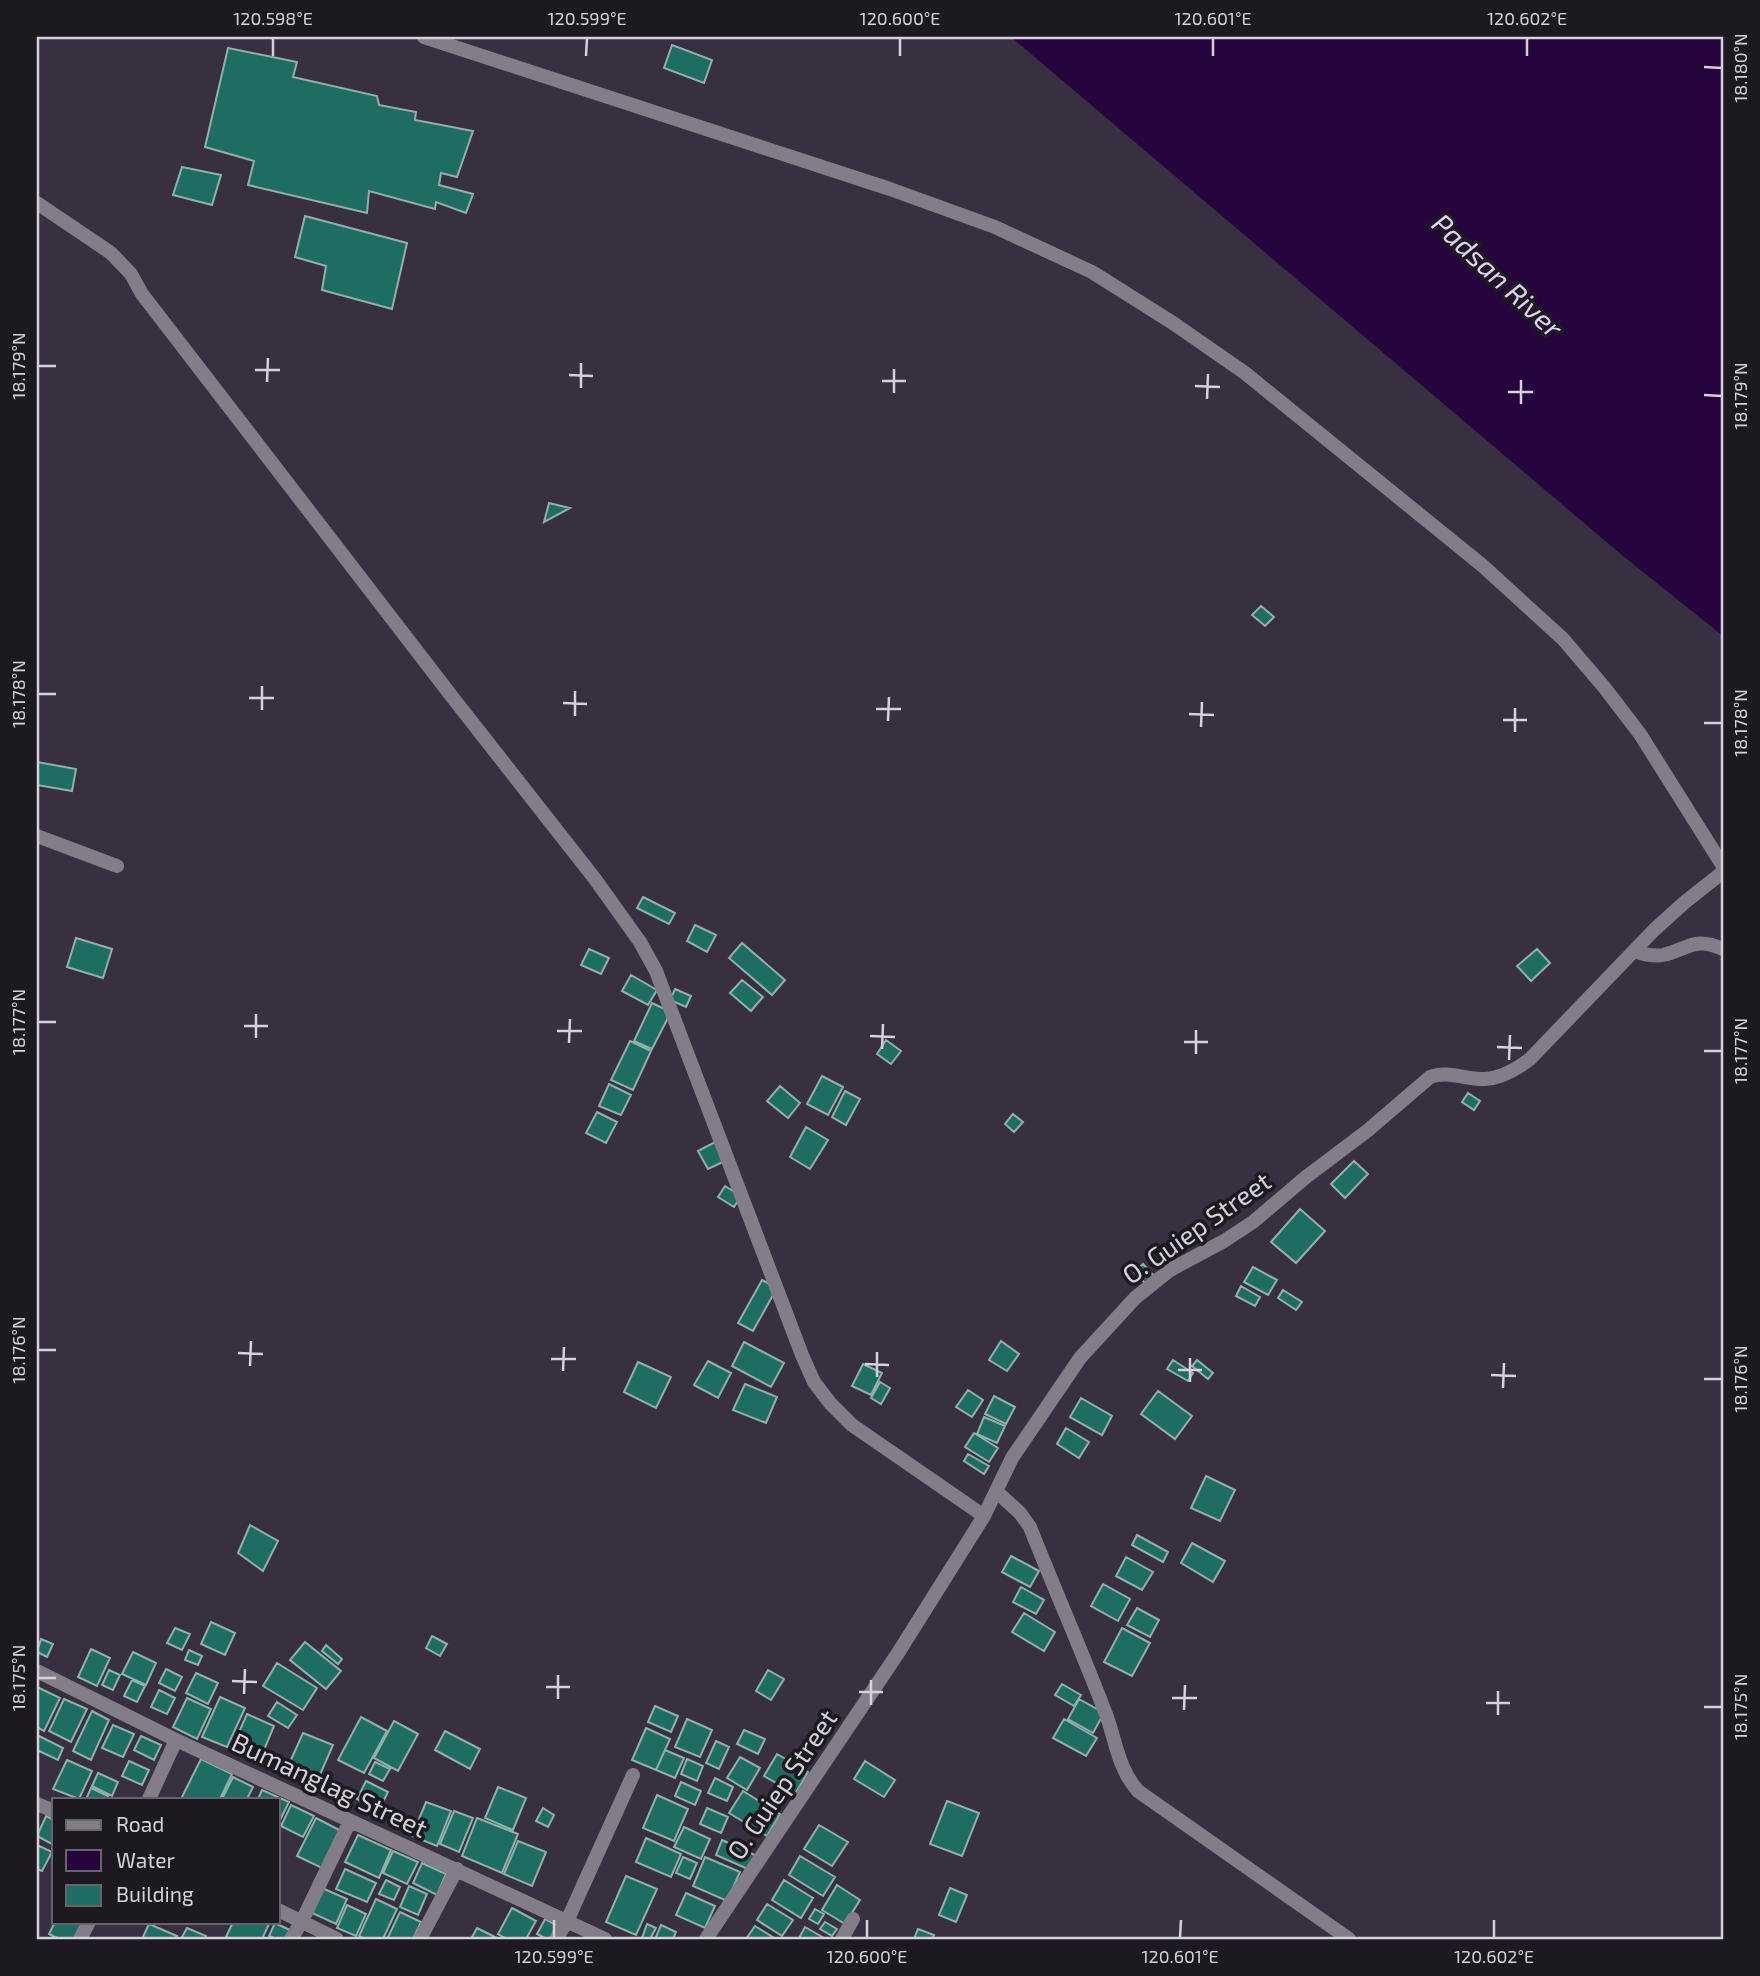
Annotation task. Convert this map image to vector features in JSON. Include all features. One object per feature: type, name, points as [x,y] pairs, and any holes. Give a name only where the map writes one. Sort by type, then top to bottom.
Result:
[{"type":"street","points":[[424,37],[890,189],[995,228],[1092,272],[1173,323],[1245,373],[1483,566],[1563,639],[1640,734],[1723,866]]},
{"type":"street","points":[[37,202],[111,253],[131,274],[142,294],[596,879],[640,942],[661,984],[814,1382],[852,1425],[984,1516]]},
{"type":"street","points":[[37,836],[117,866]]},
{"type":"street","name":"O. Guiep Street","points":[[706,1939],[898,1653],[984,1516],[1012,1458],[1080,1358],[1135,1297],[1170,1270],[1253,1222],[1430,1077],[1445,1074],[1488,1079],[1517,1068],[1540,1049],[1685,902],[1723,872]]},
{"type":"street","points":[[1634,951],[1662,955],[1696,943],[1723,949]]},
{"type":"street","points":[[996,1491],[1025,1518],[1030,1527],[1131,1784],[1349,1939]]},
{"type":"street","name":"Bumanglag Street","points":[[37,1671],[176,1740],[604,1939]]},
{"type":"street","points":[[149,1798],[176,1740]]},
{"type":"street","points":[[556,1939],[567,1921],[632,1775]]},
{"type":"street","points":[[291,1939],[350,1821]]},
{"type":"street","points":[[420,1939],[457,1869]]},
{"type":"street","points":[[280,1911],[337,1939]]},
{"type":"street","points":[[842,1939],[853,1919]]},
{"type":"water","name":"Padsan River","points":[[1011,37],[1723,37],[1723,636],[1623,556]]},
{"type":"building","points":[[672,45],[712,60],[704,83],[664,68]]},
{"type":"building","points":[[228,48],[297,62],[293,77],[377,96],[379,105],[416,112],[415,120],[473,131],[457,177],[441,173],[439,185],[473,194],[466,213],[436,202],[435,209],[369,191],[367,213],[248,185],[254,161],[205,147]]},
{"type":"building","points":[[182,167],[221,175],[212,205],[173,195]]},
{"type":"building","points":[[305,216],[407,243],[392,309],[322,290],[326,266],[295,257]]},
{"type":"building","points":[[549,503],[570,508],[544,522]]},
{"type":"building","points":[[1261,606],[1274,617],[1265,626],[1252,615]]},
{"type":"building","points":[[37,762],[76,769],[72,791],[37,785]]},
{"type":"building","points":[[643,897],[675,913],[669,924],[637,908]]},
{"type":"building","points":[[695,925],[716,935],[707,952],[687,941]]},
{"type":"building","points":[[76,938],[112,949],[103,978],[67,967]]},
{"type":"building","points":[[742,943],[785,980],[772,995],[729,958]]},
{"type":"building","points":[[589,949],[609,958],[601,974],[581,965]]},
{"type":"building","points":[[1537,949],[1550,963],[1531,981],[1517,966]]},
{"type":"building","points":[[631,975],[657,990],[648,1005],[622,991]]},
{"type":"building","points":[[742,980],[763,997],[751,1011],[730,993]]},
{"type":"building","points":[[675,989],[691,996],[686,1007],[670,1000]]},
{"type":"building","points":[[652,1003],[671,1012],[652,1049],[634,1041]]},
{"type":"building","points":[[886,1040],[901,1051],[891,1064],[877,1054]]},
{"type":"building","points":[[630,1041],[651,1051],[633,1090],[611,1080]]},
{"type":"building","points":[[822,1076],[843,1087],[828,1115],[807,1104]]},
{"type":"building","points":[[609,1084],[631,1095],[621,1115],[599,1106]]},
{"type":"building","points":[[780,1086],[800,1103],[788,1118],[767,1101]]},
{"type":"building","points":[[845,1091],[860,1099],[846,1125],[832,1117]]},
{"type":"building","points":[[1468,1093],[1480,1101],[1474,1110],[1462,1102]]},
{"type":"building","points":[[597,1112],[617,1122],[606,1143],[586,1133]]},
{"type":"building","points":[[1013,1114],[1023,1122],[1014,1132],[1005,1124]]},
{"type":"building","points":[[806,1127],[828,1140],[810,1169],[790,1157]]},
{"type":"building","points":[[715,1142],[725,1161],[708,1169],[698,1151]]},
{"type":"building","points":[[1354,1161],[1368,1174],[1345,1198],[1331,1184]]},
{"type":"building","points":[[725,1186],[741,1196],[734,1207],[718,1197]]},
{"type":"building","points":[[1300,1209],[1325,1231],[1296,1263],[1271,1242]]},
{"type":"building","points":[[1143,1264],[1154,1276],[1146,1284],[1134,1272]]},
{"type":"building","points":[[1253,1267],[1277,1280],[1268,1295],[1244,1282]]},
{"type":"building","points":[[762,1280],[777,1288],[753,1331],[738,1323]]},
{"type":"building","points":[[1241,1286],[1260,1297],[1255,1306],[1236,1296]]},
{"type":"building","points":[[1283,1290],[1302,1302],[1296,1310],[1278,1298]]},
{"type":"building","points":[[1001,1341],[1019,1354],[1007,1371],[989,1360]]},
{"type":"building","points":[[744,1342],[784,1363],[771,1387],[732,1366]]},
{"type":"building","points":[[1173,1360],[1193,1373],[1188,1381],[1167,1369]]},
{"type":"building","points":[[1197,1360],[1213,1373],[1208,1379],[1192,1366]]},
{"type":"building","points":[[708,1361],[731,1373],[718,1398],[694,1385]]},
{"type":"building","points":[[638,1362],[671,1377],[656,1408],[624,1392]]},
{"type":"building","points":[[863,1364],[882,1373],[871,1395],[852,1386]]},
{"type":"building","points":[[880,1382],[890,1388],[881,1404],[871,1398]]},
{"type":"building","points":[[745,1384],[777,1397],[766,1423],[733,1410]]},
{"type":"building","points":[[968,1390],[983,1400],[972,1417],[956,1407]]},
{"type":"building","points":[[1158,1391],[1192,1416],[1175,1439],[1141,1414]]},
{"type":"building","points":[[994,1396],[1015,1407],[1006,1424],[985,1414]]},
{"type":"building","points":[[1081,1398],[1112,1416],[1102,1435],[1070,1417]]},
{"type":"building","points":[[984,1417],[1005,1426],[997,1443],[977,1434]]},
{"type":"building","points":[[1066,1428],[1089,1442],[1079,1458],[1057,1444]]},
{"type":"building","points":[[974,1433],[998,1448],[989,1462],[965,1447]]},
{"type":"building","points":[[968,1454],[989,1466],[984,1474],[964,1461]]},
{"type":"building","points":[[1206,1476],[1235,1490],[1220,1521],[1191,1508]]},
{"type":"building","points":[[250,1525],[278,1541],[263,1571],[238,1553]]},
{"type":"building","points":[[1137,1535],[1168,1552],[1163,1562],[1132,1545]]},
{"type":"building","points":[[1192,1543],[1225,1561],[1213,1582],[1181,1563]]},
{"type":"building","points":[[1011,1556],[1039,1571],[1030,1587],[1002,1572]]},
{"type":"building","points":[[1126,1557],[1153,1572],[1142,1590],[1116,1576]]},
{"type":"building","points":[[1103,1584],[1130,1599],[1118,1621],[1091,1606]]},
{"type":"building","points":[[1021,1587],[1044,1600],[1036,1614],[1013,1602]]},
{"type":"building","points":[[1137,1608],[1159,1620],[1150,1637],[1127,1625]]},
{"type":"building","points":[[1024,1613],[1055,1632],[1044,1651],[1012,1632]]},
{"type":"building","points":[[211,1622],[235,1633],[225,1655],[201,1644]]},
{"type":"building","points":[[175,1628],[190,1634],[182,1650],[167,1643]]},
{"type":"building","points":[[1122,1628],[1150,1643],[1132,1676],[1104,1662]]},
{"type":"building","points":[[432,1636],[447,1644],[440,1656],[426,1648]]},
{"type":"building","points":[[41,1639],[53,1644],[47,1657],[37,1652]]},
{"type":"building","points":[[305,1642],[341,1671],[326,1689],[290,1660]]},
{"type":"building","points":[[326,1645],[342,1659],[338,1664],[322,1651]]},
{"type":"building","points":[[91,1649],[110,1658],[97,1686],[78,1677]]},
{"type":"building","points":[[189,1650],[202,1656],[198,1665],[185,1660]]},
{"type":"building","points":[[133,1652],[156,1663],[146,1685],[122,1674]]},
{"type":"building","points":[[277,1663],[317,1688],[303,1710],[263,1686]]},
{"type":"building","points":[[166,1669],[182,1677],[175,1691],[159,1683]]},
{"type":"building","points":[[109,1670],[120,1675],[113,1690],[102,1685]]},
{"type":"building","points":[[768,1670],[784,1679],[771,1700],[756,1691]]},
{"type":"building","points":[[196,1673],[218,1683],[208,1704],[186,1693]]},
{"type":"building","points":[[132,1680],[145,1686],[137,1702],[124,1696]]},
{"type":"building","points":[[1062,1684],[1081,1695],[1074,1706],[1055,1695]]},
{"type":"building","points":[[37,1687],[60,1698],[44,1731],[37,1727]]},
{"type":"building","points":[[159,1690],[175,1698],[167,1714],[151,1707]]},
{"type":"building","points":[[220,1697],[245,1708],[227,1747],[202,1737]]},
{"type":"building","points":[[187,1698],[211,1709],[197,1739],[173,1727]]},
{"type":"building","points":[[64,1699],[87,1709],[71,1742],[49,1731]]},
{"type":"building","points":[[1079,1699],[1104,1713],[1093,1733],[1068,1719]]},
{"type":"building","points":[[277,1702],[297,1715],[288,1728],[268,1716]]},
{"type":"building","points":[[655,1706],[678,1716],[671,1732],[648,1722]]},
{"type":"building","points":[[92,1711],[109,1720],[91,1760],[73,1751]]},
{"type":"building","points":[[247,1714],[274,1726],[259,1762],[231,1750]]},
{"type":"building","points":[[361,1717],[387,1731],[364,1773],[338,1760]]},
{"type":"building","points":[[687,1719],[712,1730],[700,1757],[675,1747]]},
{"type":"building","points":[[1064,1719],[1097,1738],[1086,1756],[1053,1738]]},
{"type":"building","points":[[394,1721],[418,1734],[398,1771],[374,1758]]},
{"type":"building","points":[[113,1725],[134,1734],[123,1757],[102,1748]]},
{"type":"building","points":[[646,1728],[670,1739],[656,1770],[632,1760]]},
{"type":"building","points":[[744,1730],[765,1739],[758,1754],[737,1744]]},
{"type":"building","points":[[445,1731],[480,1749],[470,1769],[435,1750]]},
{"type":"building","points":[[303,1733],[333,1745],[315,1786],[285,1773]]},
{"type":"building","points":[[39,1736],[63,1748],[58,1760],[37,1750]]},
{"type":"building","points":[[141,1736],[161,1745],[154,1760],[134,1750]]},
{"type":"building","points":[[716,1741],[729,1747],[719,1769],[706,1763]]},
{"type":"building","points":[[665,1750],[684,1758],[675,1778],[656,1770]]},
{"type":"building","points":[[777,1754],[808,1772],[795,1794],[764,1776]]},
{"type":"building","points":[[740,1757],[760,1768],[747,1790],[727,1778]]},
{"type":"building","points":[[201,1759],[232,1774],[220,1798],[182,1798]]},
{"type":"building","points":[[687,1759],[703,1766],[697,1781],[681,1774]]},
{"type":"building","points":[[67,1760],[92,1771],[79,1798],[53,1789]]},
{"type":"building","points":[[129,1761],[149,1770],[142,1785],[122,1776]]},
{"type":"building","points":[[865,1761],[895,1780],[884,1797],[854,1779]]},
{"type":"building","points":[[375,1762],[390,1769],[383,1781],[369,1774]]},
{"type":"building","points":[[98,1773],[118,1782],[112,1796],[92,1786]]},
{"type":"building","points":[[233,1777],[253,1787],[248,1798],[222,1798]]},
{"type":"building","points":[[715,1778],[733,1787],[727,1801],[708,1793]]},
{"type":"building","points":[[366,1781],[388,1792],[379,1810],[357,1799]]},
{"type":"building","points":[[681,1782],[701,1791],[695,1805],[675,1796]]},
{"type":"building","points":[[498,1787],[526,1798],[513,1830],[485,1818]]},
{"type":"building","points":[[91,1788],[108,1796],[107,1798],[86,1798]]},
{"type":"building","points":[[262,1790],[280,1798],[258,1798]]},
{"type":"building","points":[[743,1791],[780,1814],[767,1836],[729,1813]]},
{"type":"building","points":[[657,1795],[688,1809],[674,1841],[643,1828]]},
{"type":"building","points":[[280,1798],[289,1802],[280,1820]]},
{"type":"building","points":[[947,1801],[979,1813],[962,1856],[930,1844]]},
{"type":"building","points":[[426,1802],[451,1811],[437,1846],[412,1836]]},
{"type":"building","points":[[291,1805],[314,1816],[303,1837],[281,1826]]},
{"type":"building","points":[[543,1808],[554,1815],[548,1827],[536,1821]]},
{"type":"building","points":[[707,1808],[728,1817],[721,1833],[700,1824]]},
{"type":"building","points":[[454,1811],[473,1818],[459,1852],[440,1844]]},
{"type":"building","points":[[46,1816],[52,1819],[52,1844],[37,1836]]},
{"type":"building","points":[[316,1818],[343,1832],[324,1869],[297,1856]]},
{"type":"building","points":[[477,1818],[518,1834],[502,1873],[462,1856]]},
{"type":"building","points":[[819,1825],[848,1842],[832,1866],[804,1849]]},
{"type":"building","points":[[684,1827],[710,1839],[701,1859],[674,1847]]},
{"type":"building","points":[[358,1835],[391,1850],[379,1878],[345,1862]]},
{"type":"building","points":[[646,1838],[681,1854],[671,1877],[636,1862]]},
{"type":"building","points":[[722,1840],[757,1856],[750,1870],[716,1855]]},
{"type":"building","points":[[518,1841],[546,1852],[532,1886],[504,1874]]},
{"type":"building","points":[[37,1845],[52,1852],[42,1871],[37,1869]]},
{"type":"building","points":[[393,1851],[418,1862],[407,1884],[383,1873]]},
{"type":"building","points":[[800,1856],[835,1877],[823,1896],[789,1875]]},
{"type":"building","points":[[683,1857],[697,1863],[690,1879],[676,1873]]},
{"type":"building","points":[[705,1857],[740,1872],[727,1901],[693,1886]]},
{"type":"building","points":[[422,1863],[446,1874],[437,1895],[413,1883]]},
{"type":"building","points":[[345,1869],[376,1883],[367,1902],[336,1889]]},
{"type":"building","points":[[626,1876],[657,1889],[636,1935],[606,1922]]},
{"type":"building","points":[[386,1880],[400,1887],[394,1900],[379,1894]]},
{"type":"building","points":[[784,1880],[813,1898],[801,1918],[772,1900]]},
{"type":"building","points":[[837,1885],[860,1900],[845,1924],[822,1910]]},
{"type":"building","points":[[409,1886],[427,1894],[418,1915],[400,1907]]},
{"type":"building","points":[[322,1888],[347,1899],[336,1924],[310,1912]]},
{"type":"building","points":[[950,1888],[967,1895],[956,1922],[939,1915]]},
{"type":"building","points":[[686,1893],[715,1906],[705,1928],[676,1915]]},
{"type":"building","points":[[376,1899],[397,1909],[383,1939],[365,1939],[359,1936]]},
{"type":"building","points":[[767,1904],[793,1920],[782,1936],[757,1920]]},
{"type":"building","points":[[347,1905],[366,1914],[356,1936],[337,1928]]},
{"type":"building","points":[[512,1908],[536,1921],[526,1939],[507,1939],[498,1934]]},
{"type":"building","points":[[815,1909],[824,1914],[818,1924],[809,1919]]},
{"type":"building","points":[[400,1912],[421,1922],[413,1939],[387,1939]]},
{"type":"building","points":[[545,1919],[561,1928],[555,1939],[547,1939],[537,1934]]},
{"type":"building","points":[[825,1922],[837,1929],[832,1936],[820,1929]]},
{"type":"building","points":[[54,1924],[82,1924],[75,1939],[59,1939],[49,1934]]},
{"type":"building","points":[[149,1924],[177,1936],[175,1939],[142,1939]]},
{"type":"building","points":[[232,1924],[269,1924],[262,1939],[226,1937]]},
{"type":"building","points":[[275,1924],[292,1931],[288,1939],[269,1936]]},
{"type":"building","points":[[647,1924],[656,1928],[650,1939],[642,1938]]},
{"type":"building","points":[[661,1925],[676,1932],[673,1939],[655,1939]]},
{"type":"building","points":[[755,1926],[776,1939],[746,1939]]},
{"type":"building","points":[[805,1927],[826,1939],[799,1938]]},
{"type":"building","points":[[187,1928],[206,1936],[205,1939],[181,1939]]},
{"type":"building","points":[[477,1928],[499,1939],[471,1939]]},
{"type":"building","points":[[918,1929],[934,1935],[932,1939],[914,1939]]}]
